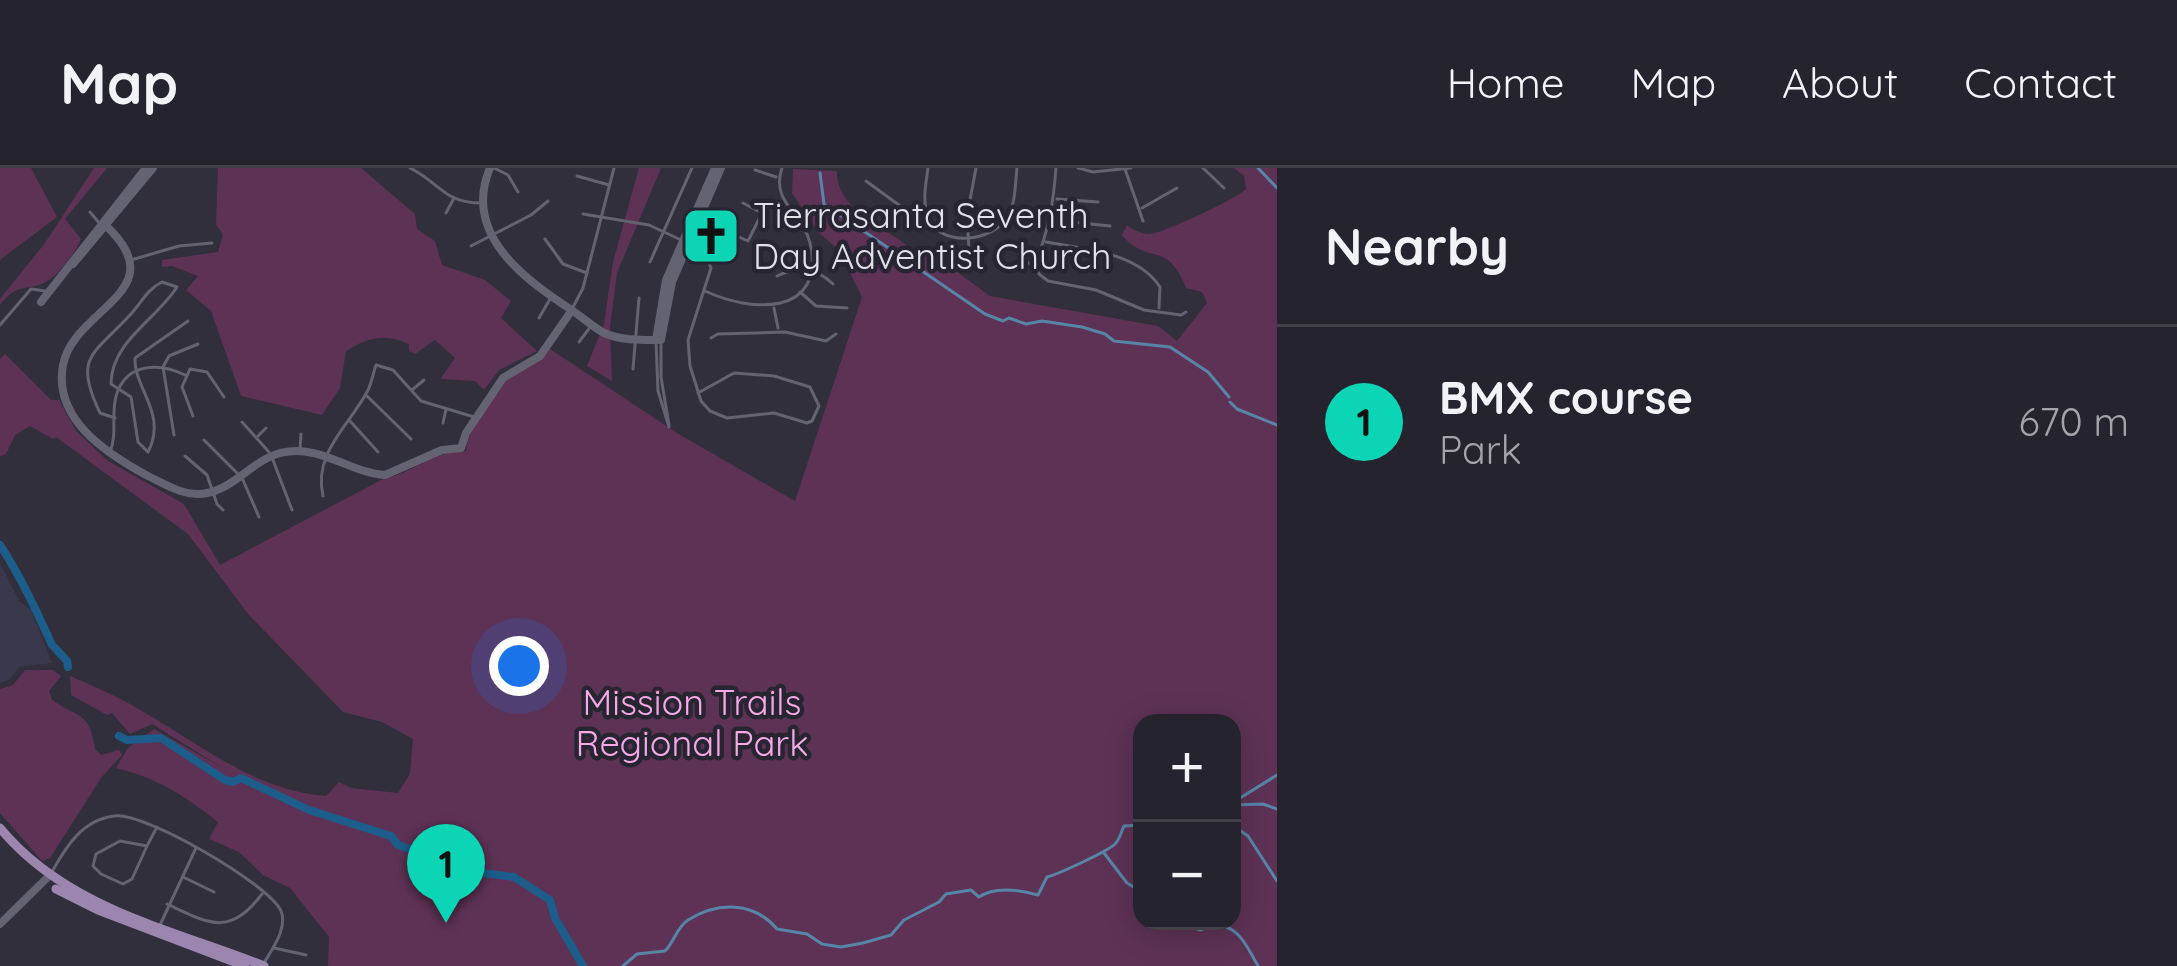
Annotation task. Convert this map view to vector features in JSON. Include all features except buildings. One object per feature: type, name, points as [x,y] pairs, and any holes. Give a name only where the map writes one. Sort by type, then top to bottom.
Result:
[{"type":"main road","points":[[0,828],[47,879],[86,899],[263,966]]},
{"type":"main road","points":[[0,837],[82,904],[245,966]]},
{"type":"street","points":[[0,326],[31,289],[36,287],[44,297],[81,258],[149,168]]},
{"type":"street","points":[[410,168],[453,200],[482,203]]},
{"type":"street","points":[[518,192],[508,175],[492,168],[482,203],[491,236],[551,298],[592,325],[613,335],[658,340]]},
{"type":"street","points":[[90,212],[121,240],[130,260],[119,296],[79,334],[63,365],[69,408],[109,454],[183,493],[214,492],[271,455],[300,451],[326,457],[354,474],[391,474],[442,450],[464,448],[476,418],[503,378],[540,356],[572,310],[587,273],[614,168]]},
{"type":"street","points":[[650,262],[692,168]]},
{"type":"street","points":[[658,340],[669,427],[658,391],[658,340],[666,280],[718,168]]},
{"type":"street","points":[[706,291],[756,308],[773,307],[799,291],[810,270],[809,242],[782,201],[778,178],[782,168]]},
{"type":"street","points":[[928,168],[926,210],[940,232],[968,238],[992,231],[1006,219],[1017,168]]},
{"type":"street","points":[[968,250],[976,168]]},
{"type":"street","points":[[1056,168],[1051,220],[1036,265],[1039,274],[1048,281],[1096,290],[1159,312],[1186,312]]},
{"type":"street","points":[[1078,168],[1094,172],[1128,169],[1143,221]]},
{"type":"street","points":[[1203,168],[1224,188]]},
{"type":"street","points":[[755,170],[778,178]]},
{"type":"street","points":[[578,176],[610,184]]},
{"type":"street","points":[[866,181],[909,211],[926,210]]},
{"type":"street","points":[[1140,209],[1177,188]]},
{"type":"street","points":[[1055,199],[1098,202]]},
{"type":"street","points":[[446,214],[453,200]]},
{"type":"street","points":[[471,246],[548,201]]},
{"type":"street","points":[[732,234],[748,241],[762,213],[782,201]]},
{"type":"street","points":[[743,203],[762,213]]},
{"type":"street","points":[[583,214],[649,225],[707,258],[711,275],[688,340],[698,392],[710,411],[727,418],[763,413],[807,423],[819,406],[816,393],[790,380],[731,374],[698,392]]},
{"type":"street","points":[[781,230],[797,218]]},
{"type":"street","points":[[1051,220],[1110,226]]},
{"type":"street","points":[[545,239],[563,264],[587,273]]},
{"type":"street","points":[[1046,242],[1103,252],[1153,277],[1160,287],[1159,312]]},
{"type":"street","points":[[130,260],[179,246],[212,243]]},
{"type":"street","points":[[1020,256],[1023,262],[1036,265]]},
{"type":"street","points":[[777,277],[797,267],[821,273],[833,284]]},
{"type":"street","points":[[115,418],[100,413],[89,389],[90,355],[151,287],[162,282],[177,287],[113,359],[111,384],[133,401],[138,442],[148,452],[154,440],[150,400],[133,363],[138,354],[188,322]]},
{"type":"street","points":[[799,291],[816,306],[847,308]]},
{"type":"street","points":[[539,318],[551,298]]},
{"type":"street","points":[[633,369],[639,298]]},
{"type":"street","points":[[773,307],[778,332]]},
{"type":"street","points":[[578,341],[592,325]]},
{"type":"street","points":[[711,338],[778,332],[826,341],[836,334]]},
{"type":"street","points":[[174,435],[163,367],[169,356],[198,344]]},
{"type":"street","points":[[323,496],[320,477],[326,457],[380,364],[391,368],[421,401],[476,418]]},
{"type":"street","points":[[109,454],[115,437],[118,389],[136,371],[163,367],[185,375]]},
{"type":"street","points":[[194,416],[182,387],[190,369],[201,368],[224,397]]},
{"type":"street","points":[[410,391],[424,380]]},
{"type":"street","points":[[366,395],[411,439]]},
{"type":"street","points":[[443,423],[446,407]]},
{"type":"street","points":[[347,419],[378,452]]},
{"type":"street","points":[[242,422],[271,455],[292,510]]},
{"type":"street","points":[[257,438],[266,428]]},
{"type":"street","points":[[300,451],[301,434]]},
{"type":"street","points":[[204,440],[239,475],[259,517]]},
{"type":"street","points":[[184,456],[207,475],[223,510]]},
{"type":"street","points":[[0,924],[47,879],[71,840],[100,820],[127,815],[236,870],[281,913],[282,925],[263,966]]},
{"type":"street","points":[[147,846],[120,841],[96,854],[93,866],[123,884],[132,879],[157,827]]},
{"type":"street","points":[[159,926],[196,848]]},
{"type":"street","points":[[182,876],[214,892]]},
{"type":"street","points":[[167,904],[221,924],[244,915],[262,894]]},
{"type":"street","points":[[272,948],[306,955]]},
{"type":"shaded area","points":[[0,563],[19,601],[31,610],[52,663],[19,667],[0,683]]},
{"type":"green space","points":[[0,168],[31,168],[57,217],[0,260]]},
{"type":"green space","points":[[94,168],[107,168],[65,219],[81,239],[70,258],[47,281],[15,291],[0,305],[0,299],[45,243]]},
{"type":"green space","points":[[218,168],[361,168],[415,214],[417,229],[435,241],[442,265],[485,280],[511,301],[501,318],[537,351],[499,370],[484,390],[475,381],[440,379],[455,358],[435,340],[415,354],[409,351],[409,344],[377,338],[346,351],[340,388],[322,415],[241,396],[211,311],[186,290],[198,276],[162,267],[162,260],[218,252],[223,235],[216,224]]},
{"type":"green space","points":[[639,168],[661,168],[617,273],[610,327],[612,381],[587,366],[604,324],[613,262]]},
{"type":"green space","name":"Mission Trails Regional Park","points":[[1234,168],[1277,168],[1277,966],[328,966],[329,937],[290,888],[263,875],[239,852],[209,839],[218,822],[194,804],[158,783],[116,768],[128,748],[154,729],[221,767],[152,724],[130,734],[112,713],[107,715],[71,695],[70,676],[128,703],[232,766],[301,792],[326,796],[339,782],[351,788],[398,793],[410,774],[413,739],[382,722],[343,712],[249,615],[188,534],[56,437],[30,426],[15,435],[6,454],[0,456],[0,359],[5,354],[51,400],[59,400],[76,431],[108,461],[184,504],[220,565],[383,479],[445,454],[466,451],[476,422],[496,391],[550,349],[677,433],[795,501],[862,297],[839,250],[818,232],[792,193],[793,169],[837,171],[845,197],[865,216],[912,250],[924,248],[990,296],[1158,326],[1177,341],[1207,303],[1202,292],[1186,288],[1172,263],[1122,235],[1127,225],[1151,234],[1175,226],[1246,189],[1244,176]]},
{"type":"green space","points":[[25,670],[53,670],[61,676],[49,691],[52,700],[87,722],[101,755],[119,750],[122,755],[101,778],[50,858],[42,861],[0,813],[0,689],[13,685]]},
{"type":"waterway","points":[[1258,168],[1277,188]]},
{"type":"waterway","points":[[820,173],[824,204],[985,314],[1003,321],[1082,327],[1114,341],[1170,347],[1208,372],[1229,397]]},
{"type":"waterway","points":[[1230,402],[1277,425]]},
{"type":"waterway","points":[[0,545],[52,645]]},
{"type":"waterway","points":[[55,648],[68,667]]},
{"type":"waterway","points":[[119,736],[127,740],[161,738],[225,780],[241,778],[309,810],[391,836],[398,845],[483,873],[514,877],[550,900],[583,966]]},
{"type":"waterway","points":[[1241,797],[1277,775]]},
{"type":"waterway","points":[[1241,805],[1277,809]]},
{"type":"waterway","points":[[623,966],[637,954],[665,951],[688,920],[724,907],[747,909],[777,929],[841,947],[891,935],[904,920],[946,894],[971,890],[979,897],[1008,890],[1038,895],[1047,877],[1111,847],[1124,826],[1133,826]]},
{"type":"waterway","points":[[1241,831],[1277,881]]},
{"type":"waterway","points":[[1104,853],[1133,887]]},
{"type":"waterway","points":[[1232,930],[1258,966]]},
{"type":"place","name":"Tierrasanta Seventh Day Adventist Church","points":[[711,236]]},
{"type":"place","name":"BMX course","points":[[446,923]]}]
